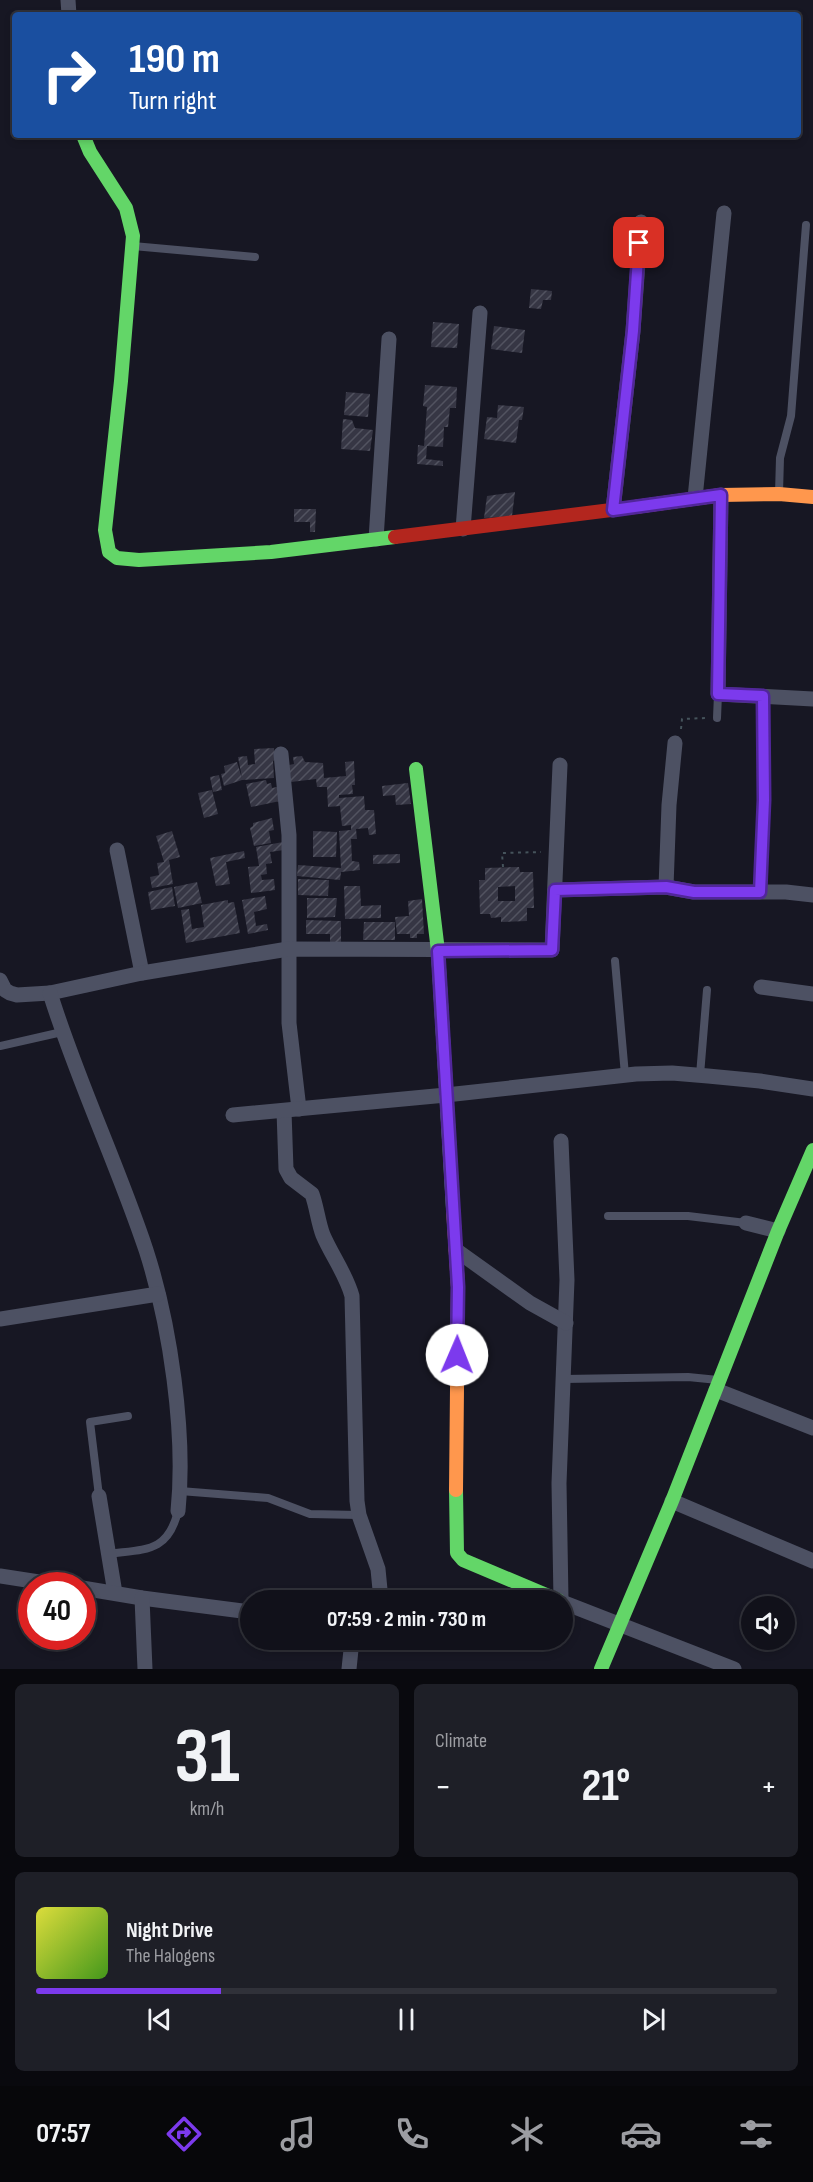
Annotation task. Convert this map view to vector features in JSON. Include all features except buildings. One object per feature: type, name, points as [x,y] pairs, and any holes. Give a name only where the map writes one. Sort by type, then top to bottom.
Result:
[{"type":"street","points":[[84,138],[90,152],[126,208],[131,223],[132,246],[121,381],[105,530],[105,546],[111,556],[122,560],[139,560],[271,552],[721,495],[779,494],[813,497]]},
{"type":"street","points":[[695,498],[724,213]]},
{"type":"street","points":[[613,510],[633,331],[641,222]]},
{"type":"street","points":[[463,529],[480,313]]},
{"type":"street","points":[[376,539],[389,339]]},
{"type":"street","points":[[721,495],[718,694],[813,699]]},
{"type":"street","points":[[666,887],[669,805],[675,743]]},
{"type":"street","points":[[281,754],[289,836],[288,949],[292,1110],[286,1169],[291,1178],[312,1194],[317,1220],[347,1280],[352,1296],[357,1501],[359,1515],[375,1554],[380,1590]]},
{"type":"street","points":[[0,980],[5,990],[10,993],[50,993],[142,973],[288,949],[552,950],[560,765]]},
{"type":"street","points":[[416,769],[438,951],[458,1287],[455,1446],[457,1553],[463,1560],[474,1566],[532,1590]]},
{"type":"street","points":[[117,850],[142,973]]},
{"type":"street","points":[[555,890],[666,887],[694,892],[786,892],[813,895]]},
{"type":"street","points":[[761,987],[813,994]]},
{"type":"street","points":[[50,993],[62,1032],[126,1195],[146,1251],[158,1294],[171,1360],[178,1436],[180,1491],[178,1511]]},
{"type":"street","points":[[233,1115],[625,1075],[672,1073],[700,1075],[760,1080],[813,1089]]},
{"type":"street","points":[[561,1141],[567,1280],[559,1483],[561,1590]]},
{"type":"street","points":[[601,1669],[672,1501],[778,1231],[813,1150]]},
{"type":"street","points":[[746,1223],[778,1231]]},
{"type":"street","points":[[456,1250],[530,1303],[566,1323]]},
{"type":"street","points":[[0,1319],[158,1294]]},
{"type":"street","points":[[717,1385],[813,1428]]},
{"type":"street","points":[[99,1496],[115,1593]]},
{"type":"street","points":[[672,1501],[813,1561]]},
{"type":"street","points":[[0,1576],[18,1579]]},
{"type":"street","points":[[96,1590],[240,1611]]},
{"type":"street","points":[[142,1598],[145,1669]]},
{"type":"street","points":[[573,1606],[618,1626],[733,1669]]},
{"type":"street","points":[[349,1669],[351,1650]]},
{"type":"lane","points":[[779,494],[780,458],[792,407],[806,225]]},
{"type":"lane","points":[[132,246],[255,256]]},
{"type":"lane","points":[[717,718],[718,694]]},
{"type":"lane","points":[[760,892],[764,800],[763,696]]},
{"type":"lane","points":[[615,961],[625,1075]]},
{"type":"lane","points":[[700,1075],[707,990]]},
{"type":"lane","points":[[0,1046],[62,1032]]},
{"type":"lane","points":[[608,1215],[688,1216],[746,1223]]},
{"type":"lane","points":[[564,1379],[688,1377],[717,1385]]},
{"type":"lane","points":[[99,1496],[90,1422],[128,1416]]},
{"type":"lane","points":[[180,1491],[268,1498],[310,1514],[359,1515]]},
{"type":"lane","points":[[108,1554],[147,1548],[163,1542],[174,1526],[178,1511]]},
{"type":"path","points":[[675,743],[679,738],[682,719],[717,718]]},
{"type":"path","points":[[502,867],[502,853],[556,852]]},
{"type":"traffic: fast","points":[[84,138],[90,152],[126,208],[133,236],[121,381],[105,530],[109,552],[117,558],[139,560],[271,552],[395,537]]},
{"type":"traffic: fast","points":[[416,769],[438,951],[453,1208]]},
{"type":"traffic: fast","points":[[601,1669],[672,1501],[778,1231],[813,1150]]},
{"type":"traffic: fast","points":[[456,1490],[457,1553],[463,1560],[534,1590]]},
{"type":"traffic: slow","points":[[635,507],[721,495],[779,494],[813,497]]},
{"type":"traffic: slow","points":[[453,1208],[458,1287],[456,1490]]},
{"type":"traffic: jam","points":[[395,537],[635,507]]},
{"type":"route","points":[[457,1355],[458,1287],[438,951],[552,950],[555,890],[666,887],[694,892],[760,892],[764,800],[763,696],[718,694],[721,495],[613,510],[633,331],[639,243]]}]
